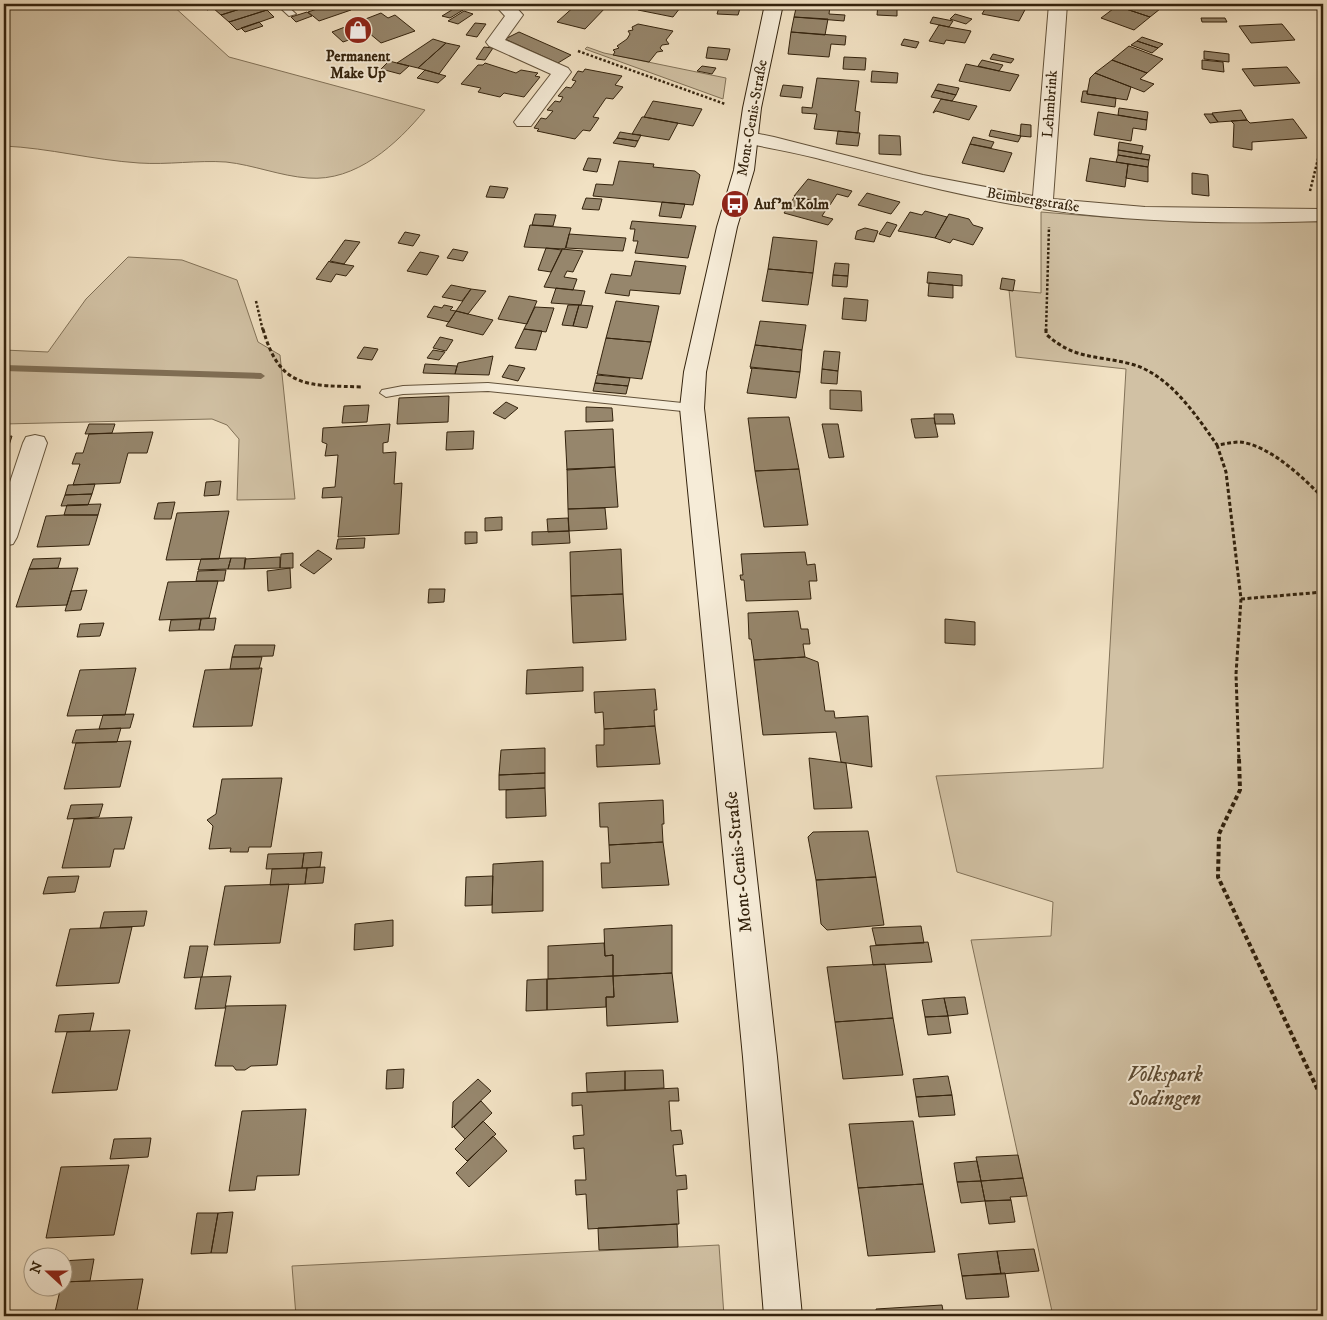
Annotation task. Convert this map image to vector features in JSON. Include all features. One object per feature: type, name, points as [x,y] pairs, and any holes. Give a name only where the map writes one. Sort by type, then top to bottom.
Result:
[{"type":"main road","points":[[503,4],[514,15],[495,42],[562,72],[524,122]]},
{"type":"main road","name":"Mont-Cenis-Straße","points":[[774,4],[752,108],[744,170],[727,227],[696,372],[692,408],[760,1057],[784,1316]]},
{"type":"main road","name":"Lehmbrink","points":[[1043,204],[1058,4]]},
{"type":"main road","name":"Beimbergstraße","points":[[749,138],[787,145],[946,186],[1043,204],[1119,212],[1206,215],[1323,215]]},
{"type":"main road","points":[[4,537],[35,443]]},
{"type":"lane","points":[[280,4],[292,14]]},
{"type":"lane","points":[[389,392],[488,387],[692,408]]},
{"type":"path","points":[[574,50],[723,104],[752,108]]},
{"type":"path","points":[[1317,164],[1323,138]]},
{"type":"path","points":[[1049,222],[1046,334],[1059,348],[1075,354],[1135,365],[1168,385],[1194,411],[1217,445],[1226,472],[1240,599],[1236,674],[1240,790],[1219,834],[1218,877],[1323,1101]]},
{"type":"path","points":[[256,301],[263,332],[274,358],[288,375],[315,383],[389,392]]},
{"type":"path","points":[[1217,445],[1243,443],[1260,449],[1310,485],[1323,498]]},
{"type":"path","points":[[1240,599],[1323,592]]},
{"type":"green space","points":[[4,4],[171,4],[229,57],[425,110],[402,136],[374,158],[343,174],[326,178],[298,177],[226,162],[139,163],[4,146]]},
{"type":"green space","points":[[587,47],[604,53],[726,78],[723,99],[585,49]]},
{"type":"green space","name":"Volkspark Sodingen","points":[[1041,212],[1103,217],[1323,222],[1323,1316],[1053,1316],[971,940],[1051,936],[1053,902],[957,872],[936,776],[1103,768],[1126,369],[1016,357],[1009,290],[1041,293]]},
{"type":"green space","points":[[128,257],[182,260],[237,280],[258,342],[280,355],[295,499],[237,500],[239,439],[227,425],[212,419],[4,424],[4,350],[48,352],[86,299]]},
{"type":"green space","points":[[719,1245],[724,1316],[296,1316],[292,1266]]},
{"type":"building","points":[[226,4],[207,10],[203,6]]},
{"type":"building","points":[[226,4],[256,4],[221,15],[213,8]]},
{"type":"building","points":[[256,4],[267,10],[229,22],[221,15]]},
{"type":"building","points":[[332,4],[344,4],[351,10],[319,21],[308,12]]},
{"type":"building","points":[[577,4],[608,5],[585,29],[557,22]]},
{"type":"building","points":[[643,4],[684,4],[686,7],[680,8],[673,17],[638,10],[640,8],[638,6]]},
{"type":"building","points":[[720,4],[741,5],[738,15],[717,14]]},
{"type":"building","points":[[797,4],[830,6],[829,14],[845,15],[844,21],[794,17]]},
{"type":"building","points":[[878,4],[897,6],[897,16],[877,15]]},
{"type":"building","points":[[988,4],[1027,6],[1019,21],[982,14]]},
{"type":"building","points":[[1119,4],[1165,5],[1150,17],[1117,6]]},
{"type":"building","points":[[1117,6],[1150,17],[1134,30],[1101,18]]},
{"type":"building","points":[[455,8],[463,10],[450,18],[442,16]]},
{"type":"building","points":[[267,10],[274,17],[237,30],[229,22]]},
{"type":"building","points":[[464,11],[473,14],[458,24],[448,21]]},
{"type":"building","points":[[307,12],[312,16],[296,22],[291,17]]},
{"type":"building","points":[[381,13],[388,18],[395,15],[415,31],[381,43],[369,33],[343,42],[332,32]]},
{"type":"building","points":[[955,14],[972,19],[966,24],[950,19]]},
{"type":"building","points":[[794,17],[828,19],[825,35],[791,32]]},
{"type":"building","points":[[933,17],[953,21],[949,27],[930,23]]},
{"type":"building","points":[[1201,18],[1225,18],[1227,22],[1202,22]]},
{"type":"building","points":[[259,22],[263,26],[245,32],[241,28]]},
{"type":"building","points":[[475,23],[486,24],[477,37],[466,35]]},
{"type":"building","points":[[638,24],[673,31],[666,40],[669,44],[662,45],[660,48],[663,51],[657,52],[649,62],[613,55],[615,52],[613,50],[619,48],[617,46],[627,39],[630,34],[628,31],[633,30],[632,27]]},
{"type":"building","points":[[1282,24],[1295,40],[1251,43],[1239,26]]},
{"type":"building","points":[[939,25],[971,31],[965,43],[946,40],[944,44],[929,41]]},
{"type":"building","points":[[519,32],[571,55],[558,63],[505,39]]},
{"type":"building","points":[[791,32],[846,36],[845,45],[831,44],[829,57],[788,54]]},
{"type":"building","points":[[1142,37],[1163,44],[1158,48],[1137,41]]},
{"type":"building","points":[[433,39],[446,43],[418,68],[397,63]]},
{"type":"building","points":[[904,39],[919,42],[916,48],[901,45]]},
{"type":"building","points":[[1137,41],[1158,48],[1152,53],[1131,45]]},
{"type":"building","points":[[446,43],[460,46],[439,74],[418,68]]},
{"type":"building","points":[[1129,46],[1163,59],[1147,73],[1112,60]]},
{"type":"building","points":[[484,47],[493,48],[485,60],[476,59]]},
{"type":"building","points":[[708,47],[730,49],[727,60],[706,58]]},
{"type":"building","points":[[1204,51],[1229,54],[1229,62],[1204,59]]},
{"type":"building","points":[[993,54],[1014,59],[1011,63],[990,59]]},
{"type":"building","points":[[844,57],[866,58],[865,70],[843,69]]},
{"type":"building","points":[[982,60],[1003,65],[999,71],[978,66]]},
{"type":"building","points":[[1112,60],[1147,73],[1140,79],[1154,84],[1144,92],[1095,73]]},
{"type":"building","points":[[1202,60],[1223,62],[1224,72],[1202,69]]},
{"type":"building","points":[[389,61],[409,66],[400,74],[381,69]]},
{"type":"building","points":[[485,63],[516,73],[521,70],[538,73],[535,76],[540,77],[524,97],[504,93],[500,97],[478,92],[481,88],[461,84],[478,65]]},
{"type":"building","points":[[966,64],[1019,75],[1010,91],[959,81]]},
{"type":"building","points":[[702,66],[716,68],[712,74],[697,71]]},
{"type":"building","points":[[1287,67],[1300,83],[1254,86],[1242,69]]},
{"type":"building","points":[[585,69],[622,76],[615,85],[623,87],[613,99],[606,98],[593,117],[599,118],[590,131],[583,130],[575,139],[537,131],[539,129],[534,128],[541,118],[546,119],[553,111],[547,110],[555,101],[560,102],[563,97],[558,96],[566,87],[571,88],[576,81],[572,80],[578,71],[583,72]]},
{"type":"building","points":[[425,70],[446,76],[438,83],[417,78]]},
{"type":"building","points":[[872,71],[898,73],[897,83],[871,82]]},
{"type":"building","points":[[1095,73],[1131,87],[1127,100],[1087,94],[1090,78]]},
{"type":"building","points":[[817,78],[859,81],[855,111],[860,112],[858,133],[814,129],[817,114],[802,113],[802,107],[812,108]]},
{"type":"building","points":[[938,84],[959,88],[956,95],[935,90]]},
{"type":"building","points":[[783,85],[803,87],[801,98],[780,96]]},
{"type":"building","points":[[935,90],[956,95],[952,101],[931,97]]},
{"type":"building","points":[[1083,91],[1087,91],[1087,94],[1116,98],[1115,107],[1081,102]]},
{"type":"building","points":[[941,99],[977,106],[969,120],[936,111],[933,113]]},
{"type":"building","points":[[653,101],[702,109],[693,126],[644,117]]},
{"type":"building","points":[[1119,108],[1148,112],[1147,120],[1118,115]]},
{"type":"building","points":[[1241,110],[1247,120],[1218,122],[1212,113]]},
{"type":"building","points":[[1098,112],[1147,120],[1146,130],[1133,128],[1131,141],[1094,135]]},
{"type":"building","points":[[1204,114],[1212,114],[1218,122],[1210,123]]},
{"type":"building","points":[[642,117],[678,123],[669,140],[632,134]]},
{"type":"building","points":[[1293,119],[1307,138],[1252,142],[1252,150],[1233,147],[1234,124],[1231,121],[1247,120],[1250,123]]},
{"type":"building","points":[[1021,124],[1031,125],[1031,137],[1020,136]]},
{"type":"building","points":[[991,130],[1021,136],[1018,142],[989,136]]},
{"type":"building","points":[[838,131],[860,133],[858,146],[836,144]]},
{"type":"building","points":[[620,132],[641,135],[638,141],[617,138]]},
{"type":"building","points":[[879,135],[900,136],[901,155],[879,154]]},
{"type":"building","points":[[973,137],[994,142],[991,148],[970,144]]},
{"type":"building","points":[[617,138],[638,141],[635,147],[613,143]]},
{"type":"building","points":[[1119,142],[1143,146],[1141,154],[1118,150]]},
{"type":"building","points":[[970,144],[1012,153],[1004,172],[962,163]]},
{"type":"building","points":[[1118,150],[1150,155],[1149,160],[1118,155]]},
{"type":"building","points":[[1118,155],[1149,160],[1148,167],[1116,162]]},
{"type":"building","points":[[588,158],[601,159],[597,172],[583,170]]},
{"type":"building","points":[[1090,158],[1128,164],[1125,187],[1086,181]]},
{"type":"building","points":[[619,161],[654,164],[653,167],[695,171],[700,175],[693,205],[593,196],[596,184],[613,185]]},
{"type":"building","points":[[1128,164],[1148,167],[1148,182],[1126,178]]},
{"type":"building","points":[[1192,173],[1208,175],[1209,196],[1192,194]]},
{"type":"building","points":[[808,179],[852,191],[848,197],[837,194],[830,205],[794,196]]},
{"type":"building","points":[[490,186],[508,188],[504,198],[486,197]]},
{"type":"building","points":[[867,193],[900,202],[891,214],[858,205]]},
{"type":"building","points":[[795,196],[829,205],[822,216],[833,219],[828,225],[784,213]]},
{"type":"building","points":[[586,198],[602,199],[599,210],[582,209]]},
{"type":"building","points":[[662,202],[685,204],[681,218],[659,216]]},
{"type":"building","points":[[925,211],[947,217],[935,238],[898,231],[910,212],[922,215]]},
{"type":"building","points":[[535,214],[556,215],[553,226],[532,225]]},
{"type":"building","points":[[949,214],[969,219],[973,225],[983,228],[973,245],[953,239],[950,243],[935,238]]},
{"type":"building","points":[[632,221],[696,226],[688,258],[635,253],[638,241],[633,241],[635,229],[630,229]]},
{"type":"building","points":[[887,222],[897,225],[890,237],[879,234]]},
{"type":"building","points":[[530,225],[571,228],[565,249],[524,247]]},
{"type":"building","points":[[865,228],[878,231],[874,242],[855,239],[857,231]]},
{"type":"building","points":[[405,232],[420,235],[413,246],[398,243]]},
{"type":"building","points":[[569,234],[626,238],[623,251],[566,248]]},
{"type":"building","points":[[773,237],[817,241],[813,273],[768,269]]},
{"type":"building","points":[[345,240],[360,242],[344,264],[330,261]]},
{"type":"building","points":[[546,248],[562,250],[551,272],[538,270]]},
{"type":"building","points":[[453,249],[468,252],[463,261],[447,258]]},
{"type":"building","points":[[562,249],[583,251],[573,272],[567,271],[564,277],[577,279],[573,290],[544,287]]},
{"type":"building","points":[[420,252],[439,256],[427,275],[407,271]]},
{"type":"building","points":[[329,261],[354,266],[346,276],[336,274],[331,282],[316,279]]},
{"type":"building","points":[[635,261],[686,266],[680,294],[630,290],[629,296],[605,293],[611,274],[631,276]]},
{"type":"building","points":[[835,263],[849,264],[848,276],[833,275]]},
{"type":"building","points":[[768,269],[813,273],[808,305],[762,301]]},
{"type":"building","points":[[928,272],[962,275],[962,286],[927,283]]},
{"type":"building","points":[[833,275],[848,276],[847,287],[832,286]]},
{"type":"building","points":[[1002,278],[1015,280],[1013,291],[1000,289]]},
{"type":"building","points":[[929,283],[953,285],[953,298],[928,296]]},
{"type":"building","points":[[451,285],[471,289],[462,301],[442,297]]},
{"type":"building","points":[[556,288],[585,291],[581,305],[551,303]]},
{"type":"building","points":[[471,289],[486,291],[468,314],[456,311]]},
{"type":"building","points":[[509,296],[537,301],[527,324],[498,319]]},
{"type":"building","points":[[844,298],[868,300],[866,321],[842,319]]},
{"type":"building","points":[[616,301],[659,306],[651,342],[606,338]]},
{"type":"building","points":[[444,305],[453,307],[450,310],[456,311],[449,322],[427,317],[434,306],[442,308]]},
{"type":"building","points":[[568,305],[579,305],[573,326],[562,325]]},
{"type":"building","points":[[579,305],[593,306],[587,328],[573,326]]},
{"type":"building","points":[[535,307],[554,308],[546,332],[524,329]]},
{"type":"building","points":[[456,311],[493,320],[483,335],[446,326]]},
{"type":"building","points":[[760,321],[806,325],[802,350],[755,345]]},
{"type":"building","points":[[524,329],[542,331],[536,350],[515,348]]},
{"type":"building","points":[[440,337],[453,340],[446,351],[433,348]]},
{"type":"building","points":[[606,338],[651,342],[642,379],[597,374]]},
{"type":"building","points":[[755,345],[802,350],[800,372],[750,367]]},
{"type":"building","points":[[364,347],[378,349],[372,360],[357,358]]},
{"type":"building","points":[[433,350],[445,352],[439,360],[427,358]]},
{"type":"building","points":[[824,351],[840,352],[838,371],[822,369]]},
{"type":"building","points":[[493,356],[489,375],[455,374],[458,363]]},
{"type":"building","points":[[425,364],[457,366],[455,374],[423,373]]},
{"type":"building","points":[[509,365],[525,368],[518,381],[502,377]]},
{"type":"building","points":[[752,368],[800,372],[796,398],[747,393]]},
{"type":"building","points":[[822,369],[838,371],[837,384],[821,383]]},
{"type":"building","points":[[597,375],[630,378],[628,386],[595,383]]},
{"type":"building","points":[[595,383],[628,386],[626,394],[593,391]]},
{"type":"building","points":[[830,390],[861,391],[862,411],[830,409]]},
{"type":"building","points":[[449,396],[448,422],[397,424],[399,398]]},
{"type":"building","points":[[506,402],[518,408],[505,419],[493,413]]},
{"type":"building","points":[[369,405],[367,422],[342,423],[344,406]]},
{"type":"building","points":[[586,407],[612,408],[613,421],[586,422]]},
{"type":"building","points":[[934,414],[953,414],[955,424],[935,424]]},
{"type":"building","points":[[789,417],[799,469],[755,471],[748,418]]},
{"type":"building","points":[[934,418],[938,437],[915,438],[911,419]]},
{"type":"building","points":[[89,424],[115,424],[112,433],[85,434]]},
{"type":"building","points":[[390,424],[388,442],[383,443],[383,453],[396,452],[394,484],[402,483],[399,534],[338,537],[342,497],[322,498],[323,488],[335,487],[338,455],[325,456],[327,444],[322,442],[323,428]]},
{"type":"building","points":[[822,424],[838,424],[844,457],[829,458]]},
{"type":"building","points":[[613,429],[615,467],[567,470],[565,431]]},
{"type":"building","points":[[474,431],[473,449],[446,450],[447,432]]},
{"type":"building","points":[[153,432],[147,453],[128,453],[120,483],[73,485],[80,464],[72,464],[76,453],[83,453],[89,434]]},
{"type":"building","points":[[12,436],[4,461],[4,437]]},
{"type":"building","points":[[615,467],[618,507],[568,509],[567,469]]},
{"type":"building","points":[[799,469],[808,525],[764,527],[755,471]]},
{"type":"building","points":[[221,481],[219,495],[204,496],[206,482]]},
{"type":"building","points":[[95,484],[92,494],[65,495],[68,485]]},
{"type":"building","points":[[92,494],[88,505],[61,506],[65,495]]},
{"type":"building","points":[[175,502],[171,519],[154,519],[158,503]]},
{"type":"building","points":[[101,504],[98,515],[64,515],[67,505]]},
{"type":"building","points":[[605,508],[607,529],[569,531],[568,509]]},
{"type":"building","points":[[229,511],[219,559],[166,560],[177,513]]},
{"type":"building","points":[[98,515],[89,545],[37,547],[46,516]]},
{"type":"building","points":[[502,517],[502,530],[485,531],[485,518]]},
{"type":"building","points":[[568,518],[569,531],[548,532],[547,519]]},
{"type":"building","points":[[569,531],[570,543],[532,545],[532,532]]},
{"type":"building","points":[[465,532],[477,532],[477,543],[465,544]]},
{"type":"building","points":[[365,538],[364,548],[336,549],[338,539]]},
{"type":"building","points":[[621,549],[623,594],[571,596],[570,552]]},
{"type":"building","points":[[318,550],[332,559],[314,574],[300,565]]},
{"type":"building","points":[[805,552],[807,565],[815,564],[817,581],[809,581],[811,599],[746,601],[744,580],[741,580],[740,575],[743,575],[741,554]]},
{"type":"building","points":[[293,553],[293,568],[280,568],[281,554]]},
{"type":"building","points":[[280,557],[280,568],[244,569],[245,559]]},
{"type":"building","points":[[61,558],[58,568],[29,569],[33,559]]},
{"type":"building","points":[[231,558],[246,558],[244,569],[228,569]]},
{"type":"building","points":[[231,558],[228,569],[198,570],[201,559]]},
{"type":"building","points":[[78,568],[67,605],[16,607],[29,569]]},
{"type":"building","points":[[290,568],[291,588],[268,591],[267,571]]},
{"type":"building","points":[[226,570],[224,581],[196,581],[198,571]]},
{"type":"building","points":[[218,581],[209,618],[159,620],[168,582]]},
{"type":"building","points":[[429,589],[445,589],[444,602],[428,603]]},
{"type":"building","points":[[87,590],[81,610],[65,611],[71,591]]},
{"type":"building","points":[[623,594],[626,640],[573,643],[571,596]]},
{"type":"building","points":[[798,611],[801,629],[808,629],[810,644],[803,644],[805,657],[754,660],[751,639],[749,639],[748,613]]},
{"type":"building","points":[[216,618],[214,630],[199,630],[201,619]]},
{"type":"building","points":[[201,619],[199,630],[169,631],[171,620]]},
{"type":"building","points":[[945,619],[975,622],[975,645],[945,643]]},
{"type":"building","points":[[104,623],[100,636],[77,637],[80,624]]},
{"type":"building","points":[[235,645],[275,645],[273,656],[232,657]]},
{"type":"building","points":[[232,657],[262,657],[259,669],[230,669]]},
{"type":"building","points":[[805,657],[818,662],[825,711],[834,711],[835,718],[868,716],[872,767],[841,762],[836,732],[763,735],[754,660]]},
{"type":"building","points":[[583,667],[583,691],[526,694],[527,670]]},
{"type":"building","points":[[136,668],[125,715],[67,716],[80,670]]},
{"type":"building","points":[[262,668],[252,726],[193,727],[205,670]]},
{"type":"building","points":[[655,689],[657,710],[654,710],[655,726],[604,729],[603,712],[595,713],[594,692]]},
{"type":"building","points":[[134,714],[130,728],[99,729],[103,715]]},
{"type":"building","points":[[655,726],[660,764],[597,767],[596,745],[604,745],[604,729]]},
{"type":"building","points":[[121,728],[117,742],[72,743],[76,730]]},
{"type":"building","points":[[131,741],[120,787],[64,789],[76,743]]},
{"type":"building","points":[[545,748],[545,773],[499,775],[501,750]]},
{"type":"building","points":[[809,758],[846,763],[852,808],[814,809]]},
{"type":"building","points":[[545,773],[545,788],[499,790],[499,775]]},
{"type":"building","points":[[282,778],[271,847],[249,847],[248,852],[230,852],[231,848],[209,849],[213,826],[207,820],[216,814],[222,779]]},
{"type":"building","points":[[545,788],[546,816],[506,818],[506,790]]},
{"type":"building","points":[[663,800],[663,842],[609,845],[608,827],[600,827],[599,803]]},
{"type":"building","points":[[103,804],[99,817],[67,819],[71,805]]},
{"type":"building","points":[[132,817],[124,849],[114,849],[110,867],[62,868],[74,819]]},
{"type":"building","points":[[868,831],[876,877],[816,880],[808,837],[813,832]]},
{"type":"building","points":[[663,842],[669,885],[602,888],[601,863],[610,863],[609,845]]},
{"type":"building","points":[[322,852],[320,867],[302,868],[304,853]]},
{"type":"building","points":[[304,853],[302,868],[266,869],[268,854]]},
{"type":"building","points":[[543,861],[543,911],[492,913],[493,864]]},
{"type":"building","points":[[325,867],[323,883],[305,884],[307,868]]},
{"type":"building","points":[[307,868],[305,884],[270,885],[272,869]]},
{"type":"building","points":[[79,876],[75,892],[43,894],[48,877]]},
{"type":"building","points":[[493,876],[492,905],[465,906],[466,877]]},
{"type":"building","points":[[876,877],[884,925],[827,930],[821,924],[816,880]]},
{"type":"building","points":[[289,884],[280,943],[214,945],[225,886]]},
{"type":"building","points":[[147,911],[144,926],[100,928],[104,912]]},
{"type":"building","points":[[393,920],[393,946],[354,950],[355,924]]},
{"type":"building","points":[[672,925],[672,973],[613,976],[613,955],[605,956],[604,929]]},
{"type":"building","points":[[921,926],[924,943],[876,945],[872,928]]},
{"type":"building","points":[[132,927],[119,983],[56,986],[70,929]]},
{"type":"building","points":[[928,942],[932,962],[873,965],[870,946]]},
{"type":"building","points":[[604,943],[605,956],[613,955],[613,976],[548,979],[548,946]]},
{"type":"building","points":[[190,946],[208,946],[202,977],[184,978]]},
{"type":"building","points":[[885,964],[893,1018],[835,1022],[827,967]]},
{"type":"building","points":[[672,973],[678,1022],[607,1026],[606,997],[614,997],[613,976]]},
{"type":"building","points":[[231,976],[225,1008],[195,1009],[201,977]]},
{"type":"building","points":[[613,976],[614,997],[606,997],[606,1007],[547,1010],[547,979]]},
{"type":"building","points":[[547,979],[547,1010],[526,1011],[527,980]]},
{"type":"building","points":[[965,997],[968,1014],[948,1016],[944,998]]},
{"type":"building","points":[[944,998],[948,1016],[925,1017],[922,1000]]},
{"type":"building","points":[[286,1005],[277,1065],[251,1066],[245,1070],[236,1070],[233,1066],[215,1066],[226,1006]]},
{"type":"building","points":[[94,1013],[90,1031],[55,1032],[59,1015]]},
{"type":"building","points":[[948,1016],[951,1033],[928,1035],[925,1017]]},
{"type":"building","points":[[893,1018],[903,1075],[843,1079],[835,1022]]},
{"type":"building","points":[[130,1030],[117,1090],[52,1093],[67,1032]]},
{"type":"building","points":[[404,1069],[403,1088],[386,1089],[387,1070]]},
{"type":"building","points":[[663,1070],[664,1088],[625,1090],[625,1071]]},
{"type":"building","points":[[625,1071],[625,1090],[587,1092],[586,1073]]},
{"type":"building","points":[[948,1076],[952,1095],[916,1097],[913,1079]]},
{"type":"building","points":[[478,1079],[491,1091],[452,1128],[453,1102]]},
{"type":"building","points":[[678,1088],[679,1101],[669,1101],[671,1131],[681,1130],[683,1144],[673,1145],[676,1176],[686,1175],[687,1189],[677,1190],[679,1224],[588,1229],[586,1194],[576,1195],[575,1180],[586,1180],[584,1148],[574,1149],[573,1136],[584,1135],[582,1105],[572,1106],[572,1093]]},
{"type":"building","points":[[952,1095],[955,1115],[919,1117],[916,1097]]},
{"type":"building","points":[[481,1101],[492,1113],[465,1139],[454,1127]]},
{"type":"building","points":[[306,1109],[299,1175],[257,1176],[255,1190],[229,1191],[242,1111]]},
{"type":"building","points":[[483,1121],[496,1134],[467,1161],[455,1149]]},
{"type":"building","points":[[913,1121],[923,1184],[858,1188],[849,1124]]},
{"type":"building","points":[[493,1136],[507,1151],[469,1187],[456,1173]]},
{"type":"building","points":[[151,1138],[148,1157],[110,1159],[114,1139]]},
{"type":"building","points":[[1018,1155],[1023,1178],[981,1181],[976,1157]]},
{"type":"building","points":[[977,1161],[981,1181],[957,1182],[954,1163]]},
{"type":"building","points":[[129,1165],[114,1235],[46,1238],[61,1167]]},
{"type":"building","points":[[1023,1178],[1027,1196],[1010,1197],[1011,1200],[985,1201],[981,1181]]},
{"type":"building","points":[[981,1181],[985,1201],[961,1203],[957,1182]]},
{"type":"building","points":[[923,1184],[935,1252],[868,1256],[858,1188]]},
{"type":"building","points":[[1011,1200],[1015,1222],[989,1224],[985,1201]]},
{"type":"building","points":[[233,1212],[227,1253],[211,1253],[218,1213]]},
{"type":"building","points":[[197,1213],[218,1213],[211,1253],[191,1254]]},
{"type":"building","points":[[677,1224],[678,1247],[599,1250],[598,1228]]},
{"type":"building","points":[[1034,1249],[1039,1271],[1001,1274],[997,1251]]},
{"type":"building","points":[[997,1251],[1001,1274],[962,1276],[958,1254]]},
{"type":"building","points":[[94,1259],[90,1281],[72,1282],[72,1260]]},
{"type":"building","points":[[1005,1273],[1009,1297],[966,1299],[962,1276]]},
{"type":"building","points":[[143,1279],[136,1316],[54,1316],[58,1298],[72,1298],[72,1282]]},
{"type":"building","points":[[942,1305],[944,1316],[877,1316],[876,1309]]},
{"type":"waterway","points":[[4,368],[261,376]]},
{"type":"place","name":"Permanent Make Up","points":[[358,30]]},
{"type":"place","name":"Auf'm Kolm","points":[[735,204]]}]
